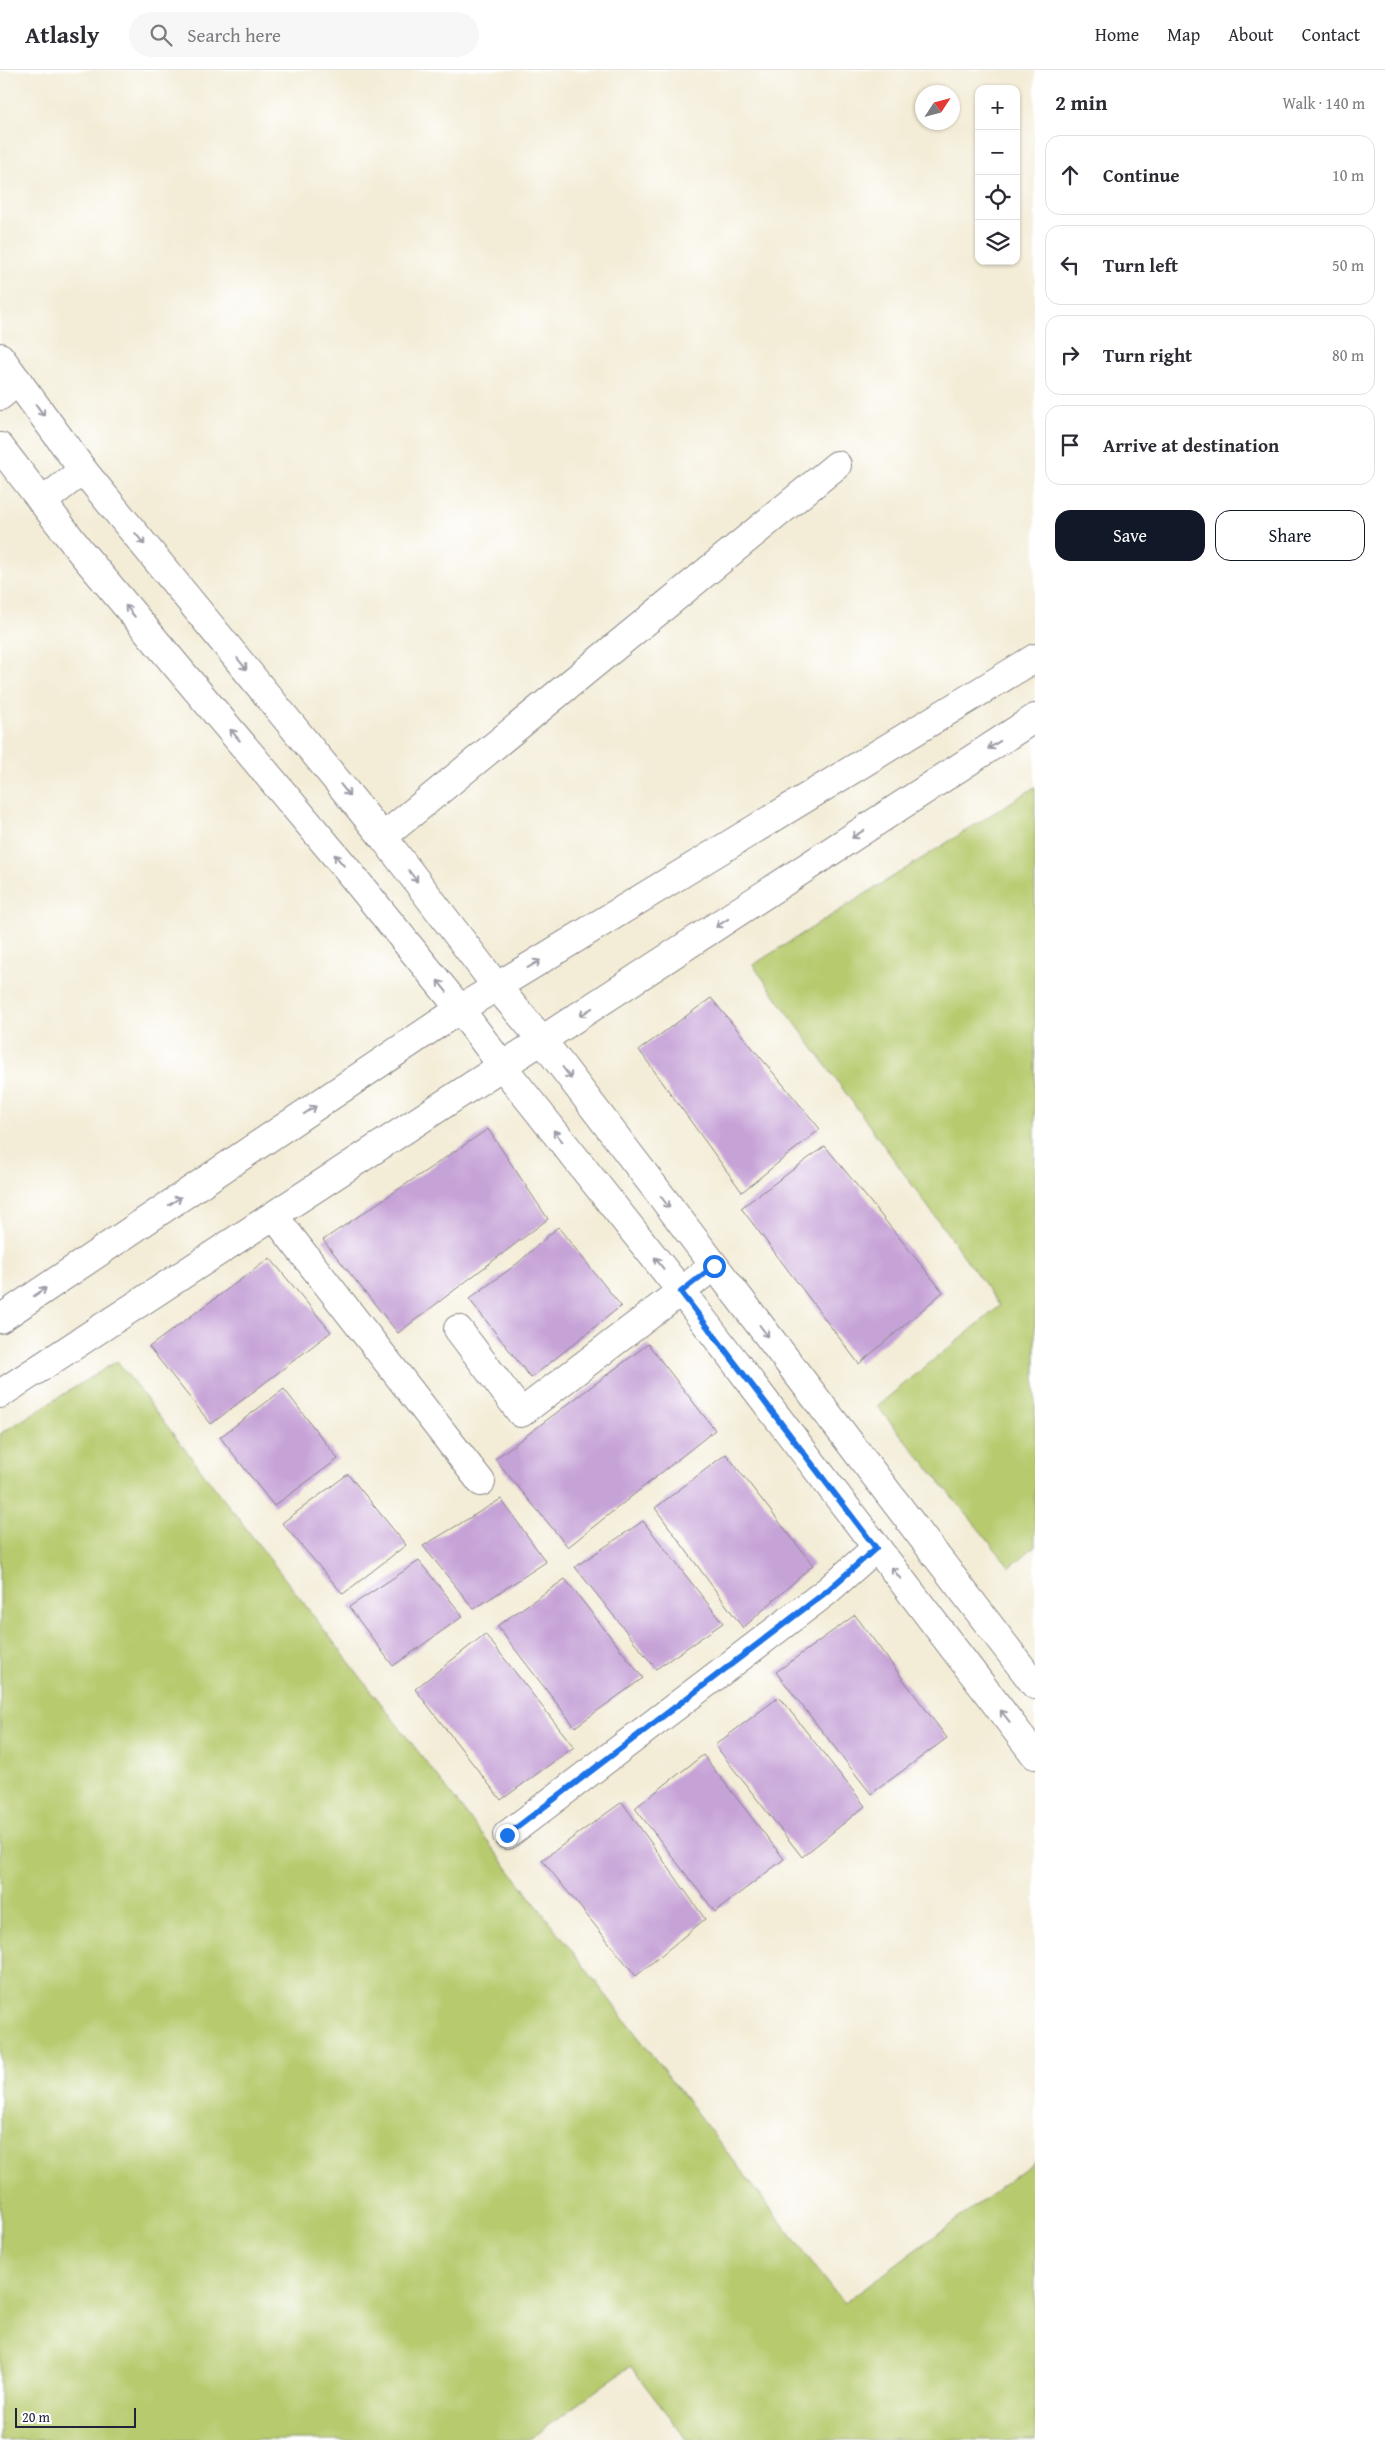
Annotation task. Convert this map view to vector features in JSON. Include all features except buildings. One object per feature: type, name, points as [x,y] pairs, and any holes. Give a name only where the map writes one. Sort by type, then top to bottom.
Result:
[{"type":"street","points":[[0,358],[9,388],[84,470],[384,837],[497,987],[542,1040],[1035,1685]]},
{"type":"street","points":[[0,447],[81,552],[345,867],[460,1009],[503,1067],[681,1292],[1035,1755]]},
{"type":"street","points":[[384,837],[837,464]]},
{"type":"street","points":[[42,502],[84,470]]},
{"type":"street","points":[[0,1319],[460,1009],[1035,658]]},
{"type":"street","points":[[0,1394],[1035,718]]},
{"type":"street","points":[[274,1216],[480,1482]]},
{"type":"street","points":[[458,1329],[521,1413],[714,1266]]},
{"type":"street","points":[[507,1835],[826,1592],[876,1548]]},
{"type":"street","points":[[917,1601],[951,1574]]},
{"type":"green space","points":[[1035,787],[1035,1546],[1010,1567],[877,1406],[1000,1306],[753,965]]},
{"type":"green space","points":[[117,1361],[844,2304],[1035,2161],[1035,2440],[687,2440],[630,2366],[528,2440],[0,2440],[0,1434]]},
{"type":"route","points":[[507,1835],[826,1592],[876,1548],[681,1292],[714,1266]]}]
